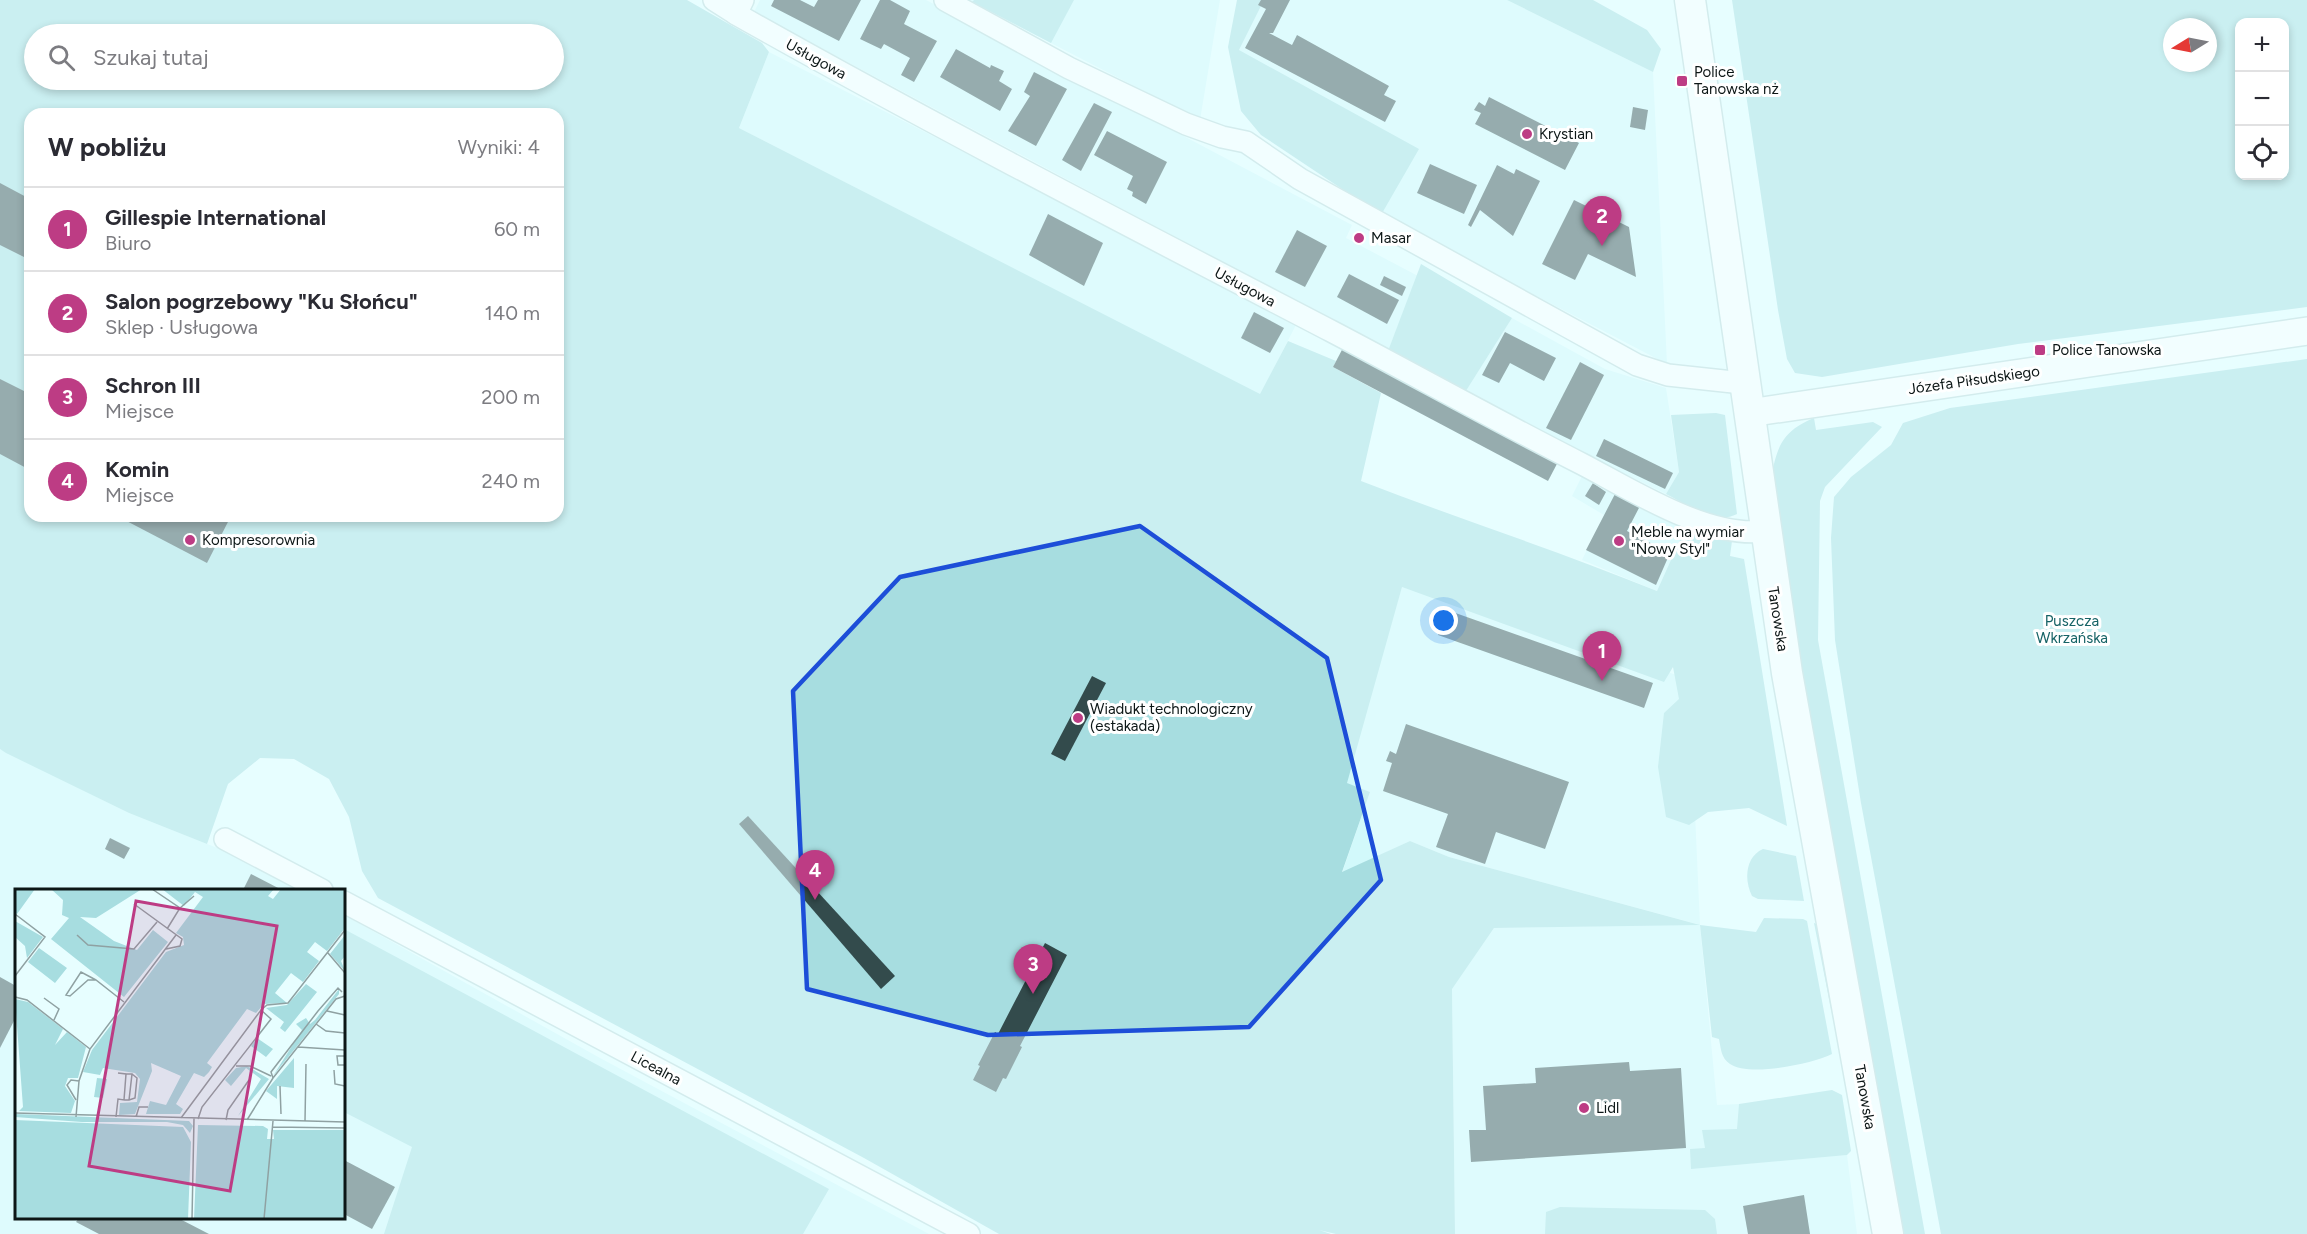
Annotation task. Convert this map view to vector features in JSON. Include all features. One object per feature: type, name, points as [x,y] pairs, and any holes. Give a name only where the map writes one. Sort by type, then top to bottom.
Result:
[{"type":"main road","name":"Tanowska","points":[[1690,0],[1787,673],[1888,1234]]},
{"type":"street","name":"Usługowa","points":[[714,0],[739,7],[847,76],[1484,414],[1642,494],[1715,526],[1739,532],[1765,531]]},
{"type":"street","points":[[945,0],[1069,68],[1186,124],[1222,137],[1246,142],[1300,179],[1637,365],[1668,375],[1733,382],[1744,381]]},
{"type":"street","name":"Józefa Piłsudskiego","points":[[1749,413],[2307,331]]},
{"type":"street","points":[[225,839],[318,889]]},
{"type":"street","name":"Licealna","points":[[345,903],[969,1234]]},
{"type":"highlighted area","points":[[1140,526],[1327,658],[1381,880],[1249,1027],[988,1035],[807,989],[793,691],[900,577]]},
{"type":"shaded area","points":[[760,0],[926,0],[1352,225],[1346,238],[1418,276],[1388,351],[754,12]]},
{"type":"shaded area","points":[[968,0],[1220,0],[1200,120],[1051,43]]},
{"type":"shaded area","points":[[1264,0],[1507,0],[1653,72],[1667,364],[1381,215],[1239,50]]},
{"type":"shaded area","points":[[769,52],[1297,323],[1260,395],[739,128]]},
{"type":"shaded area","points":[[1512,318],[1605,369],[1666,388],[1679,472],[1666,494],[1464,394]]},
{"type":"shaded area","points":[[1585,470],[1688,522],[1657,591],[1582,560],[1604,515],[1572,496]]},
{"type":"shaded area","points":[[1402,587],[1689,679],[1700,925],[1717,1105],[1739,1104],[1744,1164],[1847,1155],[1857,1234],[1455,1234],[1452,988],[1494,928],[1697,924],[1449,857],[1410,841],[1342,873],[1370,792],[1343,782]]},
{"type":"shaded area","points":[[0,749],[129,813],[235,855],[297,889],[15,889],[15,1219],[345,1219],[345,916],[600,1058],[929,1234],[0,1234]]},
{"type":"green space","points":[[0,0],[687,0],[762,43],[769,52],[739,128],[1260,394],[1288,341],[1336,361],[1333,367],[1381,393],[1361,481],[1657,591],[1688,522],[1732,541],[1730,556],[1744,559],[1787,826],[1749,808],[1708,812],[1689,825],[1666,817],[1658,767],[1664,713],[1679,699],[1673,667],[1664,682],[1402,587],[1347,783],[1370,792],[1342,872],[1410,841],[1449,857],[1700,925],[1494,928],[1452,989],[1455,1234],[1336,1234],[1319,1230],[1331,1234],[999,1234],[864,1158],[378,898],[362,871],[349,817],[329,779],[294,759],[260,758],[228,784],[207,844],[129,813],[0,749]]},
{"type":"green space","points":[[974,0],[1074,0],[1051,43],[972,2]]},
{"type":"green space","points":[[1237,0],[1264,0],[1239,50],[1419,149],[1381,215],[1261,135],[1241,111],[1228,47]]},
{"type":"green space","points":[[1507,0],[1593,0],[1647,30],[1661,49],[1653,72]]},
{"type":"green space","points":[[1732,0],[2307,0],[2307,307],[2018,344],[1822,377],[1795,373],[1787,359]]},
{"type":"green space","points":[[1421,264],[1512,318],[1464,394],[1388,351]]},
{"type":"green space","name":"Puszcza Wkrzańska","points":[[2307,359],[2307,1234],[1941,1234],[1861,803],[1835,640],[1831,538],[1834,497],[1851,477],[1891,445],[1903,423],[1950,408]]},
{"type":"green space","points":[[1716,413],[1725,415],[1737,514],[1728,517],[1710,516],[1666,494],[1679,472],[1671,415]]},
{"type":"green space","points":[[1814,418],[1816,430],[1873,422],[1882,427],[1825,487],[1820,501],[1818,640],[1925,1234],[1898,1234],[1840,915],[1771,478],[1783,441],[1795,428]]},
{"type":"green space","points":[[1763,849],[1796,856],[1804,901],[1758,899],[1752,896],[1749,890],[1748,870],[1753,857]]},
{"type":"green space","points":[[1764,918],[1807,921],[1832,1054],[1810,1062],[1781,1068],[1739,1068],[1727,1062],[1719,1039],[1712,1037],[1700,925],[1756,932]]},
{"type":"green space","points":[[1814,923],[1819,925],[1841,1059]]},
{"type":"green space","points":[[345,930],[829,1189],[803,1234],[384,1234],[412,1147],[345,1113]]},
{"type":"green space","points":[[1832,1090],[1842,1095],[1851,1151],[1847,1155],[1691,1169],[1690,1149],[1705,1148],[1702,1130],[1737,1129],[1739,1104]]},
{"type":"green space","points":[[1560,1207],[1705,1210],[1715,1219],[1717,1234],[1545,1234],[1546,1212]]},
{"type":"building","points":[[774,0],[800,0],[814,7],[818,0],[861,0],[839,41],[771,6]]},
{"type":"building","points":[[880,0],[890,0],[910,11],[904,24],[937,41],[914,82],[901,75],[910,58],[884,44],[881,49],[860,39]]},
{"type":"building","points":[[1261,0],[1290,0],[1273,33],[1269,33],[1292,45],[1297,35],[1389,86],[1384,95],[1396,101],[1385,122],[1245,48],[1266,9],[1258,5]]},
{"type":"building","points":[[956,49],[990,68],[991,65],[1004,71],[999,81],[1012,89],[1000,111],[940,77]]},
{"type":"building","points":[[1034,72],[1067,89],[1036,146],[1008,131],[1030,96],[1024,92]]},
{"type":"building","name":"Krystian","points":[[1489,97],[1579,143],[1565,170],[1475,124],[1481,113],[1474,110],[1479,102],[1485,106]]},
{"type":"building","points":[[1094,103],[1112,112],[1081,171],[1062,160]]},
{"type":"building","points":[[1633,107],[1648,110],[1645,130],[1630,127]]},
{"type":"building","points":[[1107,131],[1167,162],[1146,204],[1132,196],[1133,192],[1127,189],[1133,176],[1094,155]]},
{"type":"building","points":[[1430,164],[1477,185],[1464,214],[1417,193]]},
{"type":"building","points":[[1497,165],[1514,174],[1516,169],[1540,181],[1513,236],[1480,210],[1471,227],[1468,225]]},
{"type":"building","points":[[0,183],[24,196],[24,257],[0,245]]},
{"type":"building","points":[[1574,200],[1629,227],[1636,277],[1588,254],[1575,280],[1542,264]]},
{"type":"building","points":[[1048,214],[1103,243],[1084,286],[1029,255]]},
{"type":"building","points":[[1297,230],[1327,246],[1305,287],[1275,272]]},
{"type":"building","points":[[1349,274],[1399,300],[1387,324],[1337,297]]},
{"type":"building","points":[[1384,276],[1406,287],[1402,296],[1380,285]]},
{"type":"building","points":[[1254,312],[1284,328],[1270,353],[1241,338]]},
{"type":"building","points":[[1505,332],[1556,358],[1544,381],[1510,363],[1499,383],[1482,375]]},
{"type":"building","points":[[1344,346],[1559,460],[1548,481],[1333,367]]},
{"type":"building","points":[[1580,362],[1604,375],[1571,440],[1546,428]]},
{"type":"building","points":[[0,379],[24,391],[24,467],[0,454]]},
{"type":"building","points":[[1604,439],[1673,473],[1665,489],[1596,456]]},
{"type":"building","points":[[1593,483],[1606,492],[1599,505],[1585,496]]},
{"type":"building","name":"Meble na wymiar \"Nowy Styl\"","points":[[1615,494],[1640,506],[1627,531],[1670,553],[1656,585],[1586,550]]},
{"type":"building","name":"Kompresorownia","points":[[128,522],[228,522],[207,563]]},
{"type":"building","points":[[1447,610],[1653,683],[1644,708],[1438,635]]},
{"type":"building","name":"Wiadukt technologiczny (estakada)","points":[[1092,676],[1106,683],[1065,761],[1051,754]]},
{"type":"building","points":[[1406,724],[1569,782],[1545,849],[1496,832],[1485,864],[1436,847],[1448,814],[1383,791],[1392,763],[1386,761],[1390,751],[1396,754]]},
{"type":"building","points":[[748,816],[895,976],[881,989],[739,824]]},
{"type":"building","points":[[110,838],[130,848],[124,859],[105,849]]},
{"type":"building","points":[[251,874],[280,889],[244,889]]},
{"type":"building","points":[[1045,943],[1067,955],[1020,1046],[1022,1047],[1006,1079],[1003,1078],[996,1092],[973,1080],[995,1032],[998,1034]]},
{"type":"building","points":[[0,977],[15,985],[15,1019],[0,1048]]},
{"type":"building","name":"Lidl","points":[[1629,1062],[1630,1071],[1681,1068],[1686,1148],[1471,1162],[1469,1130],[1486,1130],[1483,1086],[1536,1083],[1535,1068]]},
{"type":"building","points":[[345,1161],[395,1187],[372,1229],[345,1215]]},
{"type":"building","points":[[1804,1195],[1810,1234],[1748,1234],[1743,1206]]},
{"type":"building","points":[[78,1219],[180,1219],[209,1234],[99,1234],[76,1222]]},
{"type":"place","name":"Police Tanowska nż","points":[[1682,81]]},
{"type":"place","name":"Krystian","points":[[1527,134]]},
{"type":"place","name":"Masar","points":[[1359,238]]},
{"type":"place","name":"Salon pogrzebowy \"Ku Słońcu\"","points":[[1602,246]]},
{"type":"place","name":"Police Tanowska","points":[[2040,350]]},
{"type":"place","name":"Kompresorownia","points":[[190,540]]},
{"type":"place","name":"Meble na wymiar \"Nowy Styl\"","points":[[1619,541]]},
{"type":"place","name":"Gillespie International","points":[[1602,681]]},
{"type":"place","name":"Wiadukt technologiczny (estakada)","points":[[1078,718]]},
{"type":"place","name":"Komin","points":[[815,900]]},
{"type":"place","name":"Schron III","points":[[1033,994]]},
{"type":"place","name":"Lidl","points":[[1584,1108]]}]
